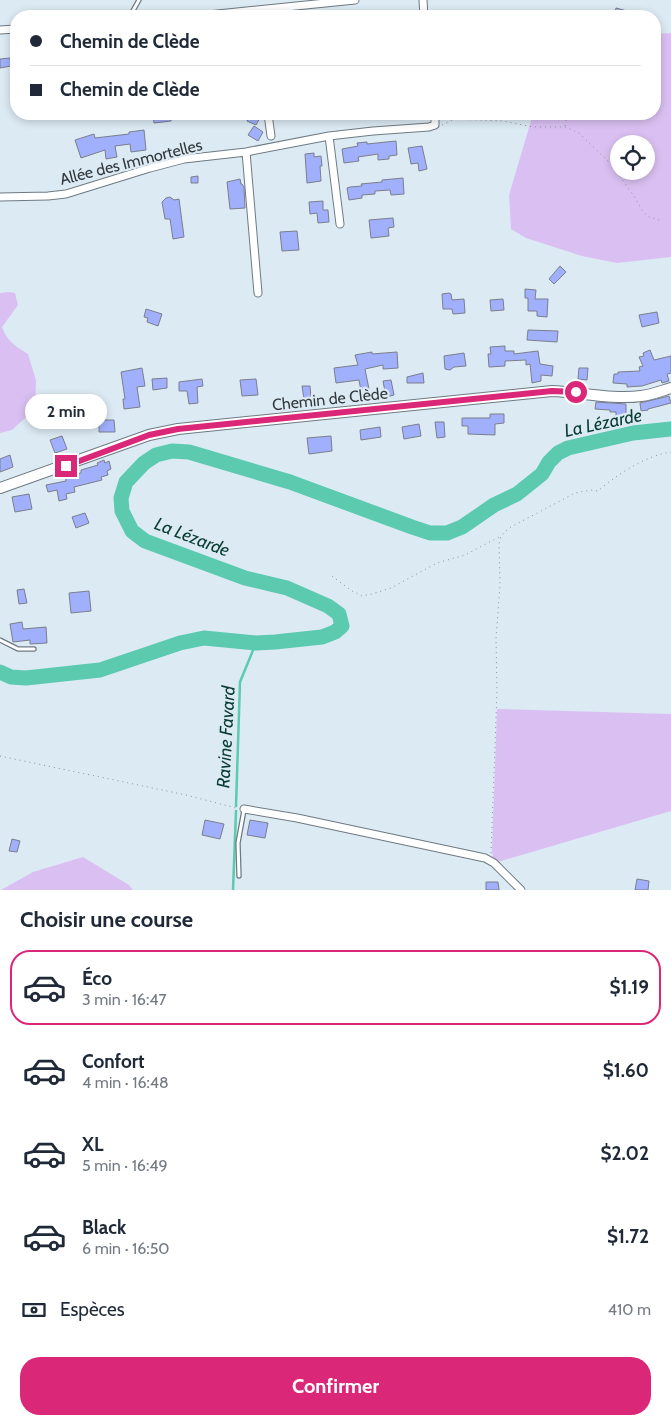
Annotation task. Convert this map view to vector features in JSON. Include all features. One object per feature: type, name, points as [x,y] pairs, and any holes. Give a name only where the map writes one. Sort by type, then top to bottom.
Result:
[{"type":"main road","name":"Chemin de Clède","points":[[0,488],[149,435],[178,429],[552,391],[623,397],[642,396],[671,388]]},
{"type":"street","points":[[278,10],[355,0]]},
{"type":"street","points":[[269,120],[271,136]]},
{"type":"street","points":[[435,120],[435,126]]},
{"type":"street","name":"Allée des Immortelles","points":[[0,197],[66,194],[184,159],[246,152],[330,136],[435,126]]},
{"type":"street","points":[[330,136],[340,224]]},
{"type":"street","points":[[246,152],[258,292]]},
{"type":"street","points":[[244,809],[297,818],[485,858],[494,863],[521,890]]},
{"type":"lane","points":[[0,640],[18,648],[34,649]]},
{"type":"lane","points":[[239,876],[238,843],[244,809]]},
{"type":"path","points":[[435,126],[454,120],[502,121],[547,128],[565,127],[579,133],[611,164],[643,212],[649,217],[663,221]]},
{"type":"path","points":[[565,127],[566,120]]},
{"type":"path","points":[[332,576],[362,596],[392,588],[437,563],[465,555],[501,536],[509,528],[575,493],[591,490],[598,491],[611,479],[644,461],[671,452]]},
{"type":"path","points":[[494,863],[491,856],[498,691],[496,638],[500,585],[499,544],[501,536]]},
{"type":"path","points":[[0,756],[244,809]]},
{"type":"shaded area","points":[[671,33],[671,257],[617,263],[582,256],[526,238],[511,229],[509,195],[531,120],[661,120],[661,34]]},
{"type":"shaded area","points":[[0,293],[15,293],[18,305],[2,327],[12,343],[28,354],[36,380],[35,409],[12,430],[0,433]]},
{"type":"shaded area","points":[[497,709],[671,714],[671,811],[494,863],[492,851]]},
{"type":"shaded area","points":[[83,857],[129,885],[133,890],[1,890],[33,872]]},
{"type":"building","points":[[10,58],[10,66],[0,68],[0,59]]},
{"type":"building","points":[[154,120],[171,120],[171,121],[154,123]]},
{"type":"building","points":[[247,120],[259,120],[256,125]]},
{"type":"building","points":[[254,126],[263,132],[258,141],[248,135]]},
{"type":"building","points":[[144,130],[146,150],[131,152],[130,144],[115,146],[117,157],[106,159],[105,150],[81,158],[75,140],[94,134],[95,138],[129,134],[129,132]]},
{"type":"building","points":[[396,141],[397,155],[389,156],[389,159],[378,160],[378,154],[358,157],[359,161],[344,163],[342,149],[358,146],[357,143],[367,142],[367,144]]},
{"type":"building","points":[[422,146],[427,169],[419,171],[418,163],[411,164],[408,148]]},
{"type":"building","points":[[314,153],[314,157],[321,156],[321,181],[307,183],[305,154]]},
{"type":"building","points":[[198,176],[198,183],[191,183],[191,177]]},
{"type":"building","points":[[403,178],[404,194],[391,195],[390,190],[375,191],[375,194],[362,195],[362,198],[349,200],[347,188],[362,186],[361,184],[382,182],[382,180]]},
{"type":"building","points":[[240,179],[244,187],[245,208],[230,209],[227,182]]},
{"type":"building","points":[[170,197],[174,200],[179,199],[184,237],[173,239],[170,219],[165,219],[162,202]]},
{"type":"building","points":[[323,201],[323,210],[328,210],[329,222],[318,223],[317,213],[310,214],[309,202]]},
{"type":"building","points":[[393,218],[394,227],[388,228],[389,236],[371,238],[369,220]]},
{"type":"building","points":[[297,231],[299,250],[282,251],[280,232]]},
{"type":"building","points":[[560,266],[566,272],[554,284],[549,279]]},
{"type":"building","points":[[525,289],[536,290],[535,299],[548,299],[547,317],[537,316],[537,311],[528,311],[528,298],[525,298]]},
{"type":"building","points":[[449,293],[452,300],[464,299],[465,313],[453,314],[452,309],[443,309],[442,294]]},
{"type":"building","points":[[503,299],[504,310],[491,311],[490,300]]},
{"type":"building","points":[[146,309],[162,314],[158,326],[147,322],[148,318],[144,317]]},
{"type":"building","points":[[657,312],[659,323],[642,327],[639,315]]},
{"type":"building","points":[[528,330],[558,331],[557,342],[527,340]]},
{"type":"building","points":[[505,346],[505,351],[514,351],[514,354],[538,351],[540,364],[553,366],[552,376],[541,375],[541,381],[532,383],[530,364],[526,365],[526,360],[505,361],[505,366],[489,367],[488,354],[491,354],[490,347]]},
{"type":"building","points":[[650,350],[654,360],[671,356],[671,373],[667,374],[669,381],[662,383],[661,380],[642,386],[627,387],[627,384],[613,383],[614,374],[618,374],[618,372],[640,371],[639,367],[643,366],[639,357],[644,356],[643,353]]},
{"type":"building","points":[[372,352],[372,354],[397,352],[398,368],[383,369],[383,365],[365,369],[369,389],[361,391],[359,380],[336,383],[334,368],[358,365],[355,355]]},
{"type":"building","points":[[464,353],[466,366],[454,367],[450,370],[445,369],[444,356]]},
{"type":"building","points":[[142,368],[145,386],[137,387],[140,407],[124,409],[123,399],[125,399],[121,372]]},
{"type":"building","points":[[579,368],[588,368],[587,380],[578,379]]},
{"type":"building","points":[[423,373],[424,383],[407,383],[407,377]]},
{"type":"building","points":[[167,378],[167,388],[153,390],[152,379]]},
{"type":"building","points":[[202,379],[203,386],[197,387],[198,403],[189,404],[187,391],[179,391],[179,382]]},
{"type":"building","points":[[256,379],[258,395],[242,396],[240,380]]},
{"type":"building","points":[[391,380],[394,395],[386,397],[383,381]]},
{"type":"building","points":[[302,386],[310,386],[311,398],[304,399]]},
{"type":"building","points":[[669,396],[671,403],[641,411],[640,403]]},
{"type":"building","points":[[596,402],[626,404],[626,418],[616,417],[616,412],[610,412],[610,410],[595,409]]},
{"type":"building","points":[[76,404],[80,414],[73,417],[69,408]]},
{"type":"building","points":[[490,414],[504,414],[504,423],[495,424],[495,435],[468,434],[468,426],[462,426],[462,418],[490,418]]},
{"type":"building","points":[[99,420],[114,420],[115,432],[99,432]]},
{"type":"building","points":[[435,422],[444,422],[445,437],[437,438]]},
{"type":"building","points":[[419,424],[421,436],[404,439],[402,427]]},
{"type":"building","points":[[380,427],[381,437],[361,440],[360,430]]},
{"type":"building","points":[[62,436],[67,449],[55,453],[50,440]]},
{"type":"building","points":[[331,436],[332,451],[309,454],[307,438]]},
{"type":"building","points":[[10,455],[13,467],[0,472],[0,459]]},
{"type":"building","points":[[104,460],[105,463],[109,461],[111,469],[107,471],[108,475],[101,477],[102,480],[74,487],[75,492],[66,494],[67,499],[59,501],[57,490],[48,492],[46,485],[66,481],[65,476],[81,473],[81,470],[98,465],[97,463]]},
{"type":"building","points":[[29,494],[32,509],[15,512],[12,497]]},
{"type":"building","points":[[85,513],[89,523],[76,528],[72,517]]},
{"type":"building","points":[[24,589],[27,603],[19,604],[17,590]]},
{"type":"building","points":[[89,591],[91,611],[71,613],[69,593]]},
{"type":"building","points":[[22,622],[23,629],[46,627],[47,643],[30,644],[30,640],[13,642],[10,624]]},
{"type":"building","points":[[205,820],[224,824],[220,839],[202,835]]},
{"type":"building","points":[[250,820],[268,823],[265,838],[247,835]]},
{"type":"building","points":[[12,839],[20,841],[17,852],[9,851]]},
{"type":"building","points":[[637,879],[649,881],[648,890],[635,890]]},
{"type":"building","points":[[486,882],[498,882],[499,890],[486,890]]},
{"type":"waterway","name":"La Lézarde","points":[[0,672],[11,677],[26,678],[100,670],[180,643],[204,638],[256,643],[275,642],[322,637],[335,632],[342,626],[339,614],[328,606],[287,588],[245,578],[145,541],[132,531],[122,511],[121,498],[126,482],[144,463],[156,455],[172,451],[189,452],[290,482],[430,533],[447,533],[462,527],[494,505],[517,494],[542,474],[549,462],[558,453],[568,448],[633,433],[671,429]]},
{"type":"waterway","name":"Ravine Favard","points":[[236,806],[240,682],[256,643]]},
{"type":"waterway","name":"Ravine Favard","points":[[233,890],[236,811]]},
{"type":"route","points":[[66,466],[149,435],[178,429],[552,391],[576,392]]}]
